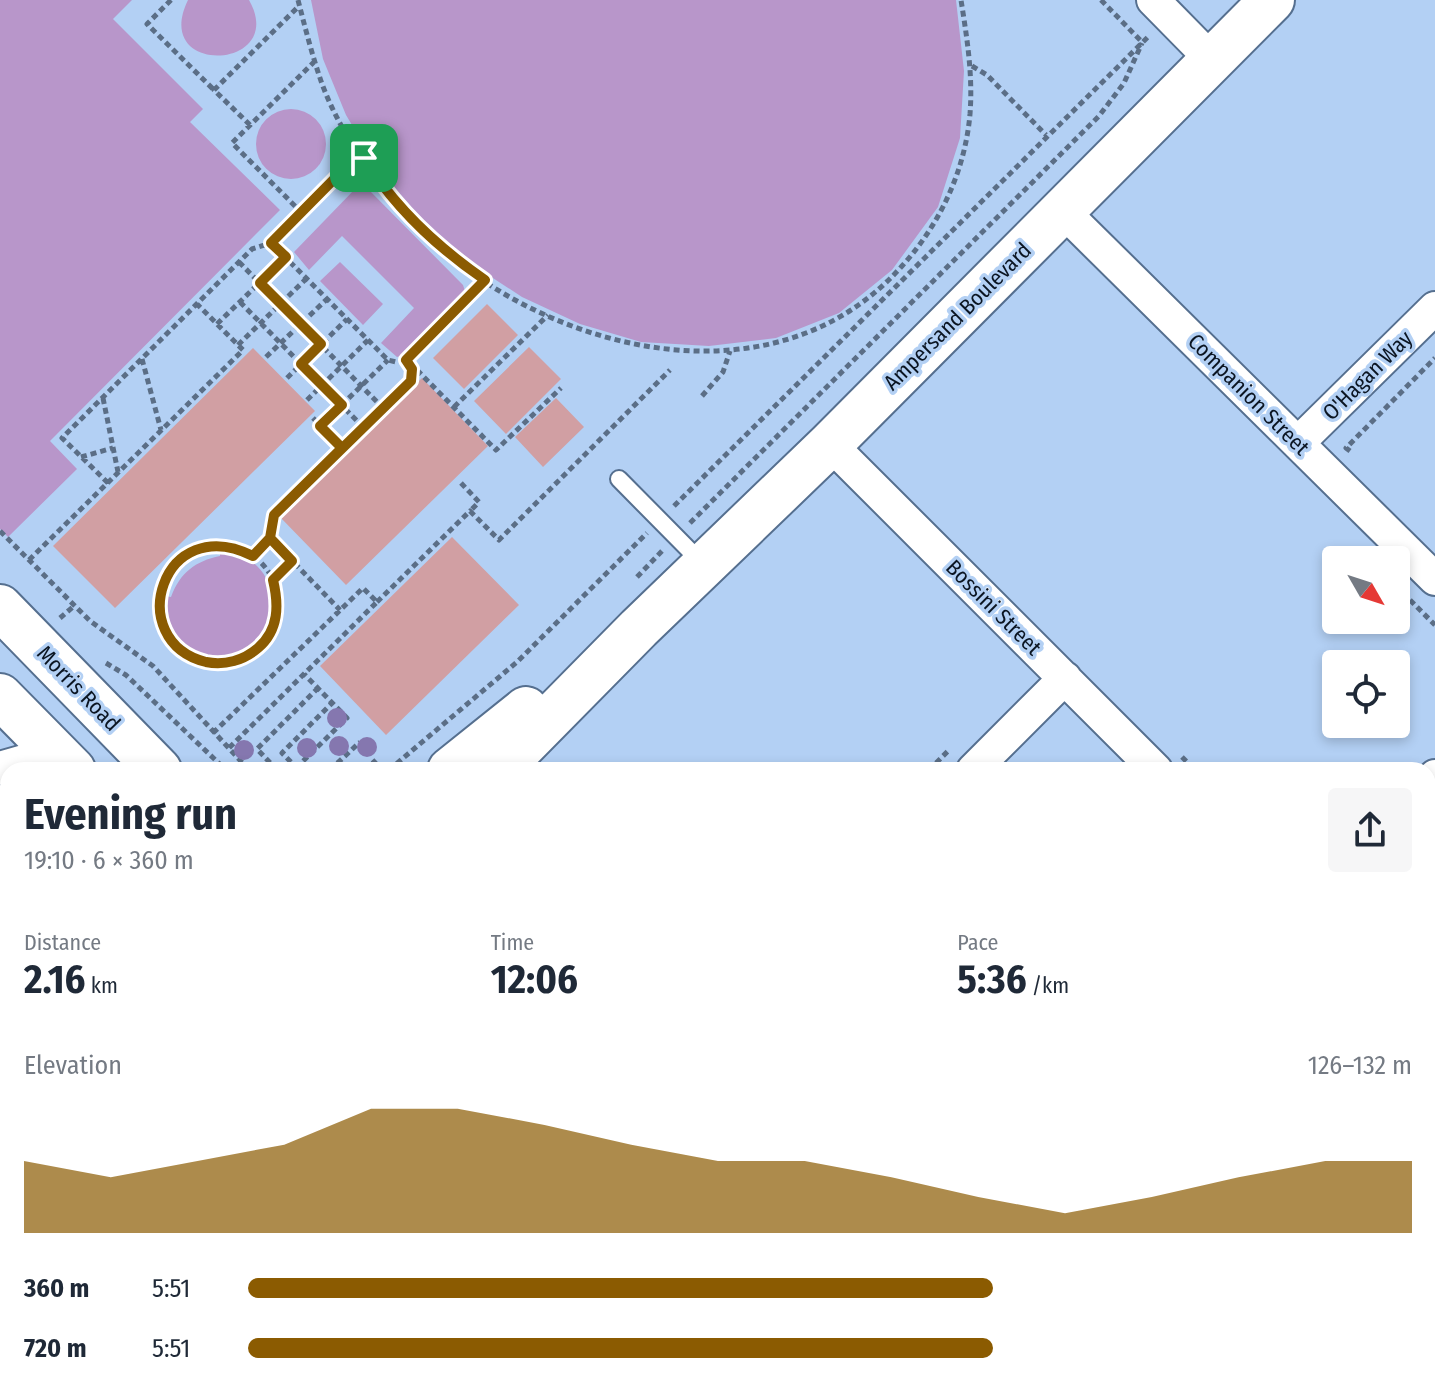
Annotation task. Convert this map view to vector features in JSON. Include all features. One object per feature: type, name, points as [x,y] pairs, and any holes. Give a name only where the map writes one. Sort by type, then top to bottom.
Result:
[{"type":"street","points":[[1153,0],[1212,60]]},
{"type":"street","name":"Ampersand Boulevard","points":[[507,762],[639,628],[690,551],[830,444],[1272,0]]},
{"type":"street","name":"Companion Street","points":[[1062,210],[1435,579]]},
{"type":"street","name":"O'Hagan Way","points":[[1299,442],[1435,308]]},
{"type":"street","name":"Bossini Street","points":[[830,444],[1148,762]]},
{"type":"street","name":"Morris Road","points":[[0,607],[151,762]]},
{"type":"street","name":"Ampersand Boulevard","points":[[460,762],[546,693],[639,628]]},
{"type":"street","points":[[981,762],[1065,678]]},
{"type":"street","points":[[2,708],[65,762]]},
{"type":"street","points":[[21,762],[35,758],[54,762]]},
{"type":"lane","points":[[619,479],[690,551]]},
{"type":"path","points":[[171,0],[147,24],[250,125]]},
{"type":"path","points":[[299,3],[322,84],[343,127],[380,184],[407,216],[455,258],[485,280],[548,315],[594,334],[637,346],[730,351],[770,345],[815,330],[850,313],[885,285],[919,247],[944,209],[961,161],[970,116],[971,66],[961,0]]},
{"type":"path","points":[[1101,0],[1142,42]]},
{"type":"path","points":[[214,90],[299,3]]},
{"type":"path","points":[[398,762],[517,662],[1142,42]]},
{"type":"path","points":[[633,581],[690,551],[1099,116],[1124,83],[1142,42]]},
{"type":"path","points":[[301,212],[232,143],[315,61]]},
{"type":"path","points":[[971,66],[987,75],[1046,135]]},
{"type":"path","points":[[108,483],[62,438],[252,249],[271,243],[361,155]]},
{"type":"path","points":[[271,243],[388,360],[396,362],[406,360],[485,280]]},
{"type":"path","points":[[217,324],[286,257]]},
{"type":"path","points":[[239,262],[383,408]]},
{"type":"path","points":[[238,345],[307,278]]},
{"type":"path","points":[[266,357],[327,299]]},
{"type":"path","points":[[240,302],[364,427]]},
{"type":"path","points":[[29,560],[243,350],[197,304]]},
{"type":"path","points":[[454,407],[548,315]]},
{"type":"path","points":[[287,378],[347,319]]},
{"type":"path","points":[[307,400],[368,340]]},
{"type":"path","points":[[702,396],[723,372],[730,351]]},
{"type":"path","points":[[1357,459],[1346,448],[1435,358]]},
{"type":"path","points":[[142,359],[161,431]]},
{"type":"path","points":[[320,426],[388,360]]},
{"type":"path","points":[[406,360],[496,450],[561,388]]},
{"type":"path","points":[[253,556],[270,538],[274,515],[411,381],[412,369],[406,360]]},
{"type":"path","points":[[470,511],[499,540],[670,370]]},
{"type":"path","points":[[103,398],[119,473]]},
{"type":"path","points":[[313,418],[342,448]]},
{"type":"path","points":[[81,457],[113,448]]},
{"type":"path","points":[[228,749],[479,502],[461,483]]},
{"type":"path","points":[[0,531],[90,621],[153,666],[241,762]]},
{"type":"path","points":[[270,538],[340,610]]},
{"type":"path","points":[[220,545],[237,548],[253,556],[273,580],[278,597],[277,615],[271,632],[246,657],[211,663],[194,658],[173,641],[161,618],[160,600],[164,582],[173,567],[186,555],[202,547],[220,545]]},
{"type":"path","points":[[273,580],[292,561]]},
{"type":"path","points":[[213,733],[363,588],[377,602]]},
{"type":"path","points":[[1410,599],[1435,625]]},
{"type":"path","points":[[304,674],[347,718],[304,762]]},
{"type":"path","points":[[269,762],[257,749],[318,688]]},
{"type":"path","points":[[290,762],[282,753],[332,703]]},
{"type":"path","points":[[339,762],[360,742]]},
{"type":"shaded area","points":[[0,0],[132,0],[113,19],[203,109],[190,122],[280,210],[50,441],[77,469],[8,537],[0,529]]},
{"type":"shaded area","points":[[188,0],[249,0],[256,23],[251,40],[237,51],[219,56],[201,53],[187,43],[181,25]]},
{"type":"shaded area","points":[[311,0],[956,0],[964,71],[960,138],[938,207],[892,270],[839,313],[776,338],[709,346],[641,342],[580,324],[522,297],[467,261],[420,217],[379,170],[346,115],[323,59]]},
{"type":"shaded area","points":[[298,109],[320,124],[326,144],[324,158],[316,169],[305,177],[284,179],[266,169],[258,158],[256,137],[266,119],[277,111]]},
{"type":"shaded area","points":[[355,189],[368,189],[463,285],[465,291],[463,298],[404,355],[397,357],[381,343],[414,308],[342,236],[309,270],[294,252]]},
{"type":"shaded area","points":[[340,262],[383,304],[363,325],[320,281]]},
{"type":"shaded area","points":[[220,550],[234,552],[258,567],[270,586],[272,609],[263,636],[248,650],[230,657],[210,657],[191,651],[176,638],[166,620],[165,596],[171,597],[190,569],[220,556]]},
{"type":"building","points":[[487,304],[518,335],[464,389],[433,358]]},
{"type":"building","points":[[529,347],[561,379],[506,434],[474,401]]},
{"type":"building","points":[[253,348],[315,411],[115,608],[53,546]]},
{"type":"building","points":[[422,378],[488,446],[346,585],[280,517]]},
{"type":"building","points":[[556,398],[584,427],[543,467],[515,437]]},
{"type":"building","points":[[452,537],[519,605],[386,735],[320,666]]},
{"type":"route","points":[[364,158],[361,155],[349,164],[271,243],[286,257],[260,283],[321,344],[301,364],[342,405],[320,426],[342,448],[274,515],[270,538],[292,561],[273,580],[278,597],[277,615],[271,632],[246,657],[211,663],[194,658],[179,648],[161,618],[160,600],[164,582],[173,567],[186,555],[202,547],[220,545],[237,548],[253,556],[270,538],[274,515],[411,381],[412,369],[406,360],[485,280],[407,216],[380,184],[364,158]]}]
